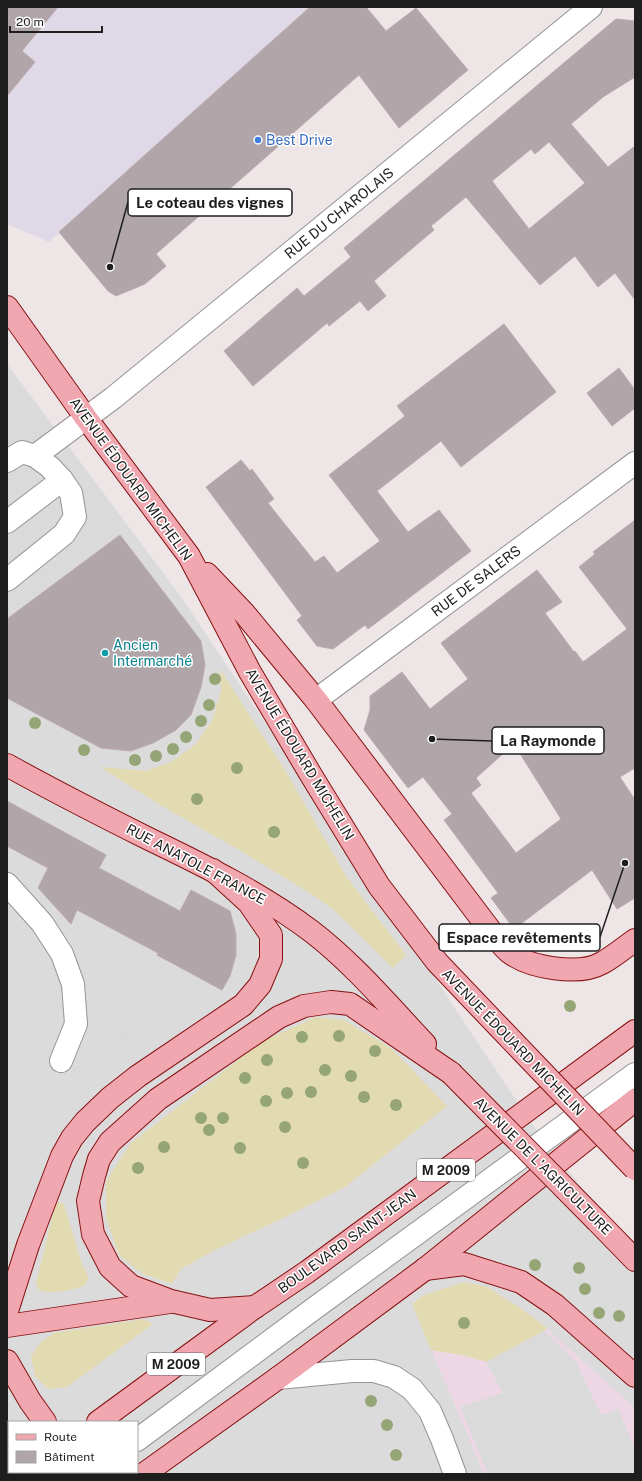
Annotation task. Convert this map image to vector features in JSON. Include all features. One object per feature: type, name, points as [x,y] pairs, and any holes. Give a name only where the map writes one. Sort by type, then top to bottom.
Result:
[{"type":"main road","name":"AVENUE ÉDOUARD MICHELIN","points":[[7,307],[86,418],[189,556],[250,672],[379,886],[437,962],[635,1169]]},
{"type":"main road","points":[[189,556],[244,613],[316,700],[492,934],[509,952],[532,964],[568,970],[584,969],[601,964],[635,940]]},
{"type":"main road","name":"RUE ANATOLE FRANCE","points":[[7,765],[61,795],[213,870],[271,904],[312,932],[368,984],[452,1073]]},
{"type":"main road","points":[[7,1311],[28,1245],[62,1156],[72,1138],[85,1122],[110,1098],[138,1076],[243,1005],[260,985],[271,959],[271,935],[249,903],[213,870]]},
{"type":"main road","points":[[255,1307],[210,1310],[164,1299],[131,1286],[110,1267],[93,1234],[88,1200],[99,1159],[110,1142],[158,1099],[279,1017],[304,1006],[331,1002],[350,1004],[452,1073]]},
{"type":"main road","name":"BOULEVARD SAINT-JEAN","points":[[99,1421],[255,1307],[307,1272],[635,1031]]},
{"type":"main road","name":"AVENUE DE L'AGRICULTURE","points":[[452,1073],[635,1260]]},
{"type":"main road","points":[[144,1474],[278,1378],[424,1269],[635,1100]]},
{"type":"main road","points":[[424,1269],[464,1264],[521,1282],[555,1305],[635,1376]]},
{"type":"main road","points":[[7,1326],[164,1299]]},
{"type":"main road","points":[[7,1361],[30,1401],[44,1421]]},
{"type":"street","name":"RUE DU CHAROLAIS","points":[[35,456],[126,388],[591,7]]},
{"type":"street","points":[[7,461],[22,452],[35,456],[50,467],[71,493],[76,517],[64,534],[7,580]]},
{"type":"street","name":"RUE DE SALERS","points":[[316,700],[635,463]]},
{"type":"street","points":[[7,522],[62,480]]},
{"type":"street","points":[[7,884],[42,923],[62,954],[73,984],[76,1024],[61,1061]]},
{"type":"street","points":[[138,1439],[635,1074]]},
{"type":"street","points":[[7,1319],[164,1299]]},
{"type":"street","points":[[278,1378],[352,1371],[374,1371],[394,1376],[412,1389],[430,1411],[455,1474]]},
{"type":"shaded area","points":[[7,7],[311,7],[49,242],[7,224]]},
{"type":"shaded area","points":[[7,364],[182,598],[530,1121],[635,1256],[635,1474],[7,1474]]},
{"type":"shaded area","points":[[25,411],[120,535],[7,619],[7,425]]},
{"type":"shaded area","points":[[220,669],[288,775],[346,876],[406,955],[393,968],[333,909],[241,851],[160,805],[100,767],[146,771],[171,762],[195,745],[212,721],[221,691]]},
{"type":"shaded area","points":[[148,1010],[166,1030],[86,1089],[71,1071]]},
{"type":"shaded area","points":[[316,1017],[344,1020],[391,1048],[447,1106],[345,1187],[213,1251],[181,1269],[172,1284],[143,1274],[119,1255],[106,1218],[106,1182],[130,1144],[261,1042]]},
{"type":"shaded area","points":[[7,1025],[25,1031],[7,1101]]},
{"type":"shaded area","points":[[56,1202],[64,1204],[82,1264],[89,1278],[84,1286],[50,1292],[39,1290],[36,1283]]},
{"type":"shaded area","points":[[464,1282],[487,1287],[519,1307],[543,1325],[635,1408],[635,1474],[484,1474],[412,1304],[424,1295]]},
{"type":"shaded area","points":[[464,1282],[487,1287],[519,1307],[547,1328],[486,1362],[466,1356],[431,1350],[412,1304],[424,1295]]},
{"type":"shaded area","points":[[144,1319],[153,1324],[67,1387],[48,1389],[35,1376],[31,1356],[41,1342],[54,1333]]},
{"type":"shaded area","points":[[544,1331],[576,1362],[601,1415],[618,1409],[635,1449],[635,1474],[488,1474],[460,1407],[503,1393],[486,1362]]},
{"type":"shaded area","points":[[413,1415],[435,1474],[413,1474],[394,1422]]},
{"type":"shaded area","points":[[463,1446],[475,1474],[464,1474],[454,1450]]},
{"type":"building","points":[[7,7],[58,7],[22,51],[35,62],[7,96]]},
{"type":"building","points":[[310,7],[366,7],[386,31],[416,8],[468,70],[399,128],[359,75],[156,254],[166,266],[145,284],[116,296],[108,291],[59,232]]},
{"type":"building","points":[[616,19],[635,21],[635,77],[603,97],[571,124],[608,167],[635,146],[635,300],[615,273],[598,287],[575,256],[540,285],[466,197],[431,226],[434,230],[374,281],[386,296],[368,311],[360,301],[329,326],[327,323],[253,386],[224,351],[297,288],[304,296],[351,257],[344,248]],"holes":[[[549,142],[585,183],[529,229],[492,181],[531,149],[535,154]]]},
{"type":"building","points":[[504,324],[556,392],[461,467],[441,441],[377,491],[408,532],[439,510],[471,551],[368,629],[365,625],[333,649],[317,646],[297,620],[302,616],[206,487],[241,460],[250,471],[252,469],[274,499],[268,503],[315,562],[324,556],[337,573],[380,541],[329,475],[405,416],[397,406]]},
{"type":"building","points":[[619,368],[635,390],[635,408],[612,426],[587,393]]},
{"type":"building","points":[[635,520],[635,768],[620,777],[635,800],[635,898],[617,909],[592,870],[514,929],[491,898],[498,893],[444,820],[452,814],[423,777],[408,788],[364,730],[370,710],[370,696],[402,672],[430,709],[468,679],[441,643],[537,570],[562,602],[545,613],[583,662],[627,629],[579,567],[595,554],[593,552]],"holes":[[[514,744],[561,819],[516,853],[471,793],[481,785],[476,778]]]},
{"type":"building","name":"Ancien Intermarché","points":[[120,535],[201,641],[205,665],[201,687],[191,715],[176,730],[153,743],[131,751],[101,748],[7,698],[7,619]]},
{"type":"building","points":[[7,801],[106,855],[99,868],[180,911],[191,890],[230,911],[236,934],[236,955],[230,976],[222,990],[157,955],[158,953],[77,910],[71,924],[38,888],[48,868],[7,846]]},
{"type":"place","name":"Best Drive","points":[[258,140]]},
{"type":"place","name":"Le coteau des vignes","points":[[110,267]]},
{"type":"place","name":"Ancien Intermarché","points":[[105,653]]},
{"type":"place","name":"La Raymonde","points":[[432,739]]},
{"type":"place","name":"Espace revêtements","points":[[625,863]]}]
